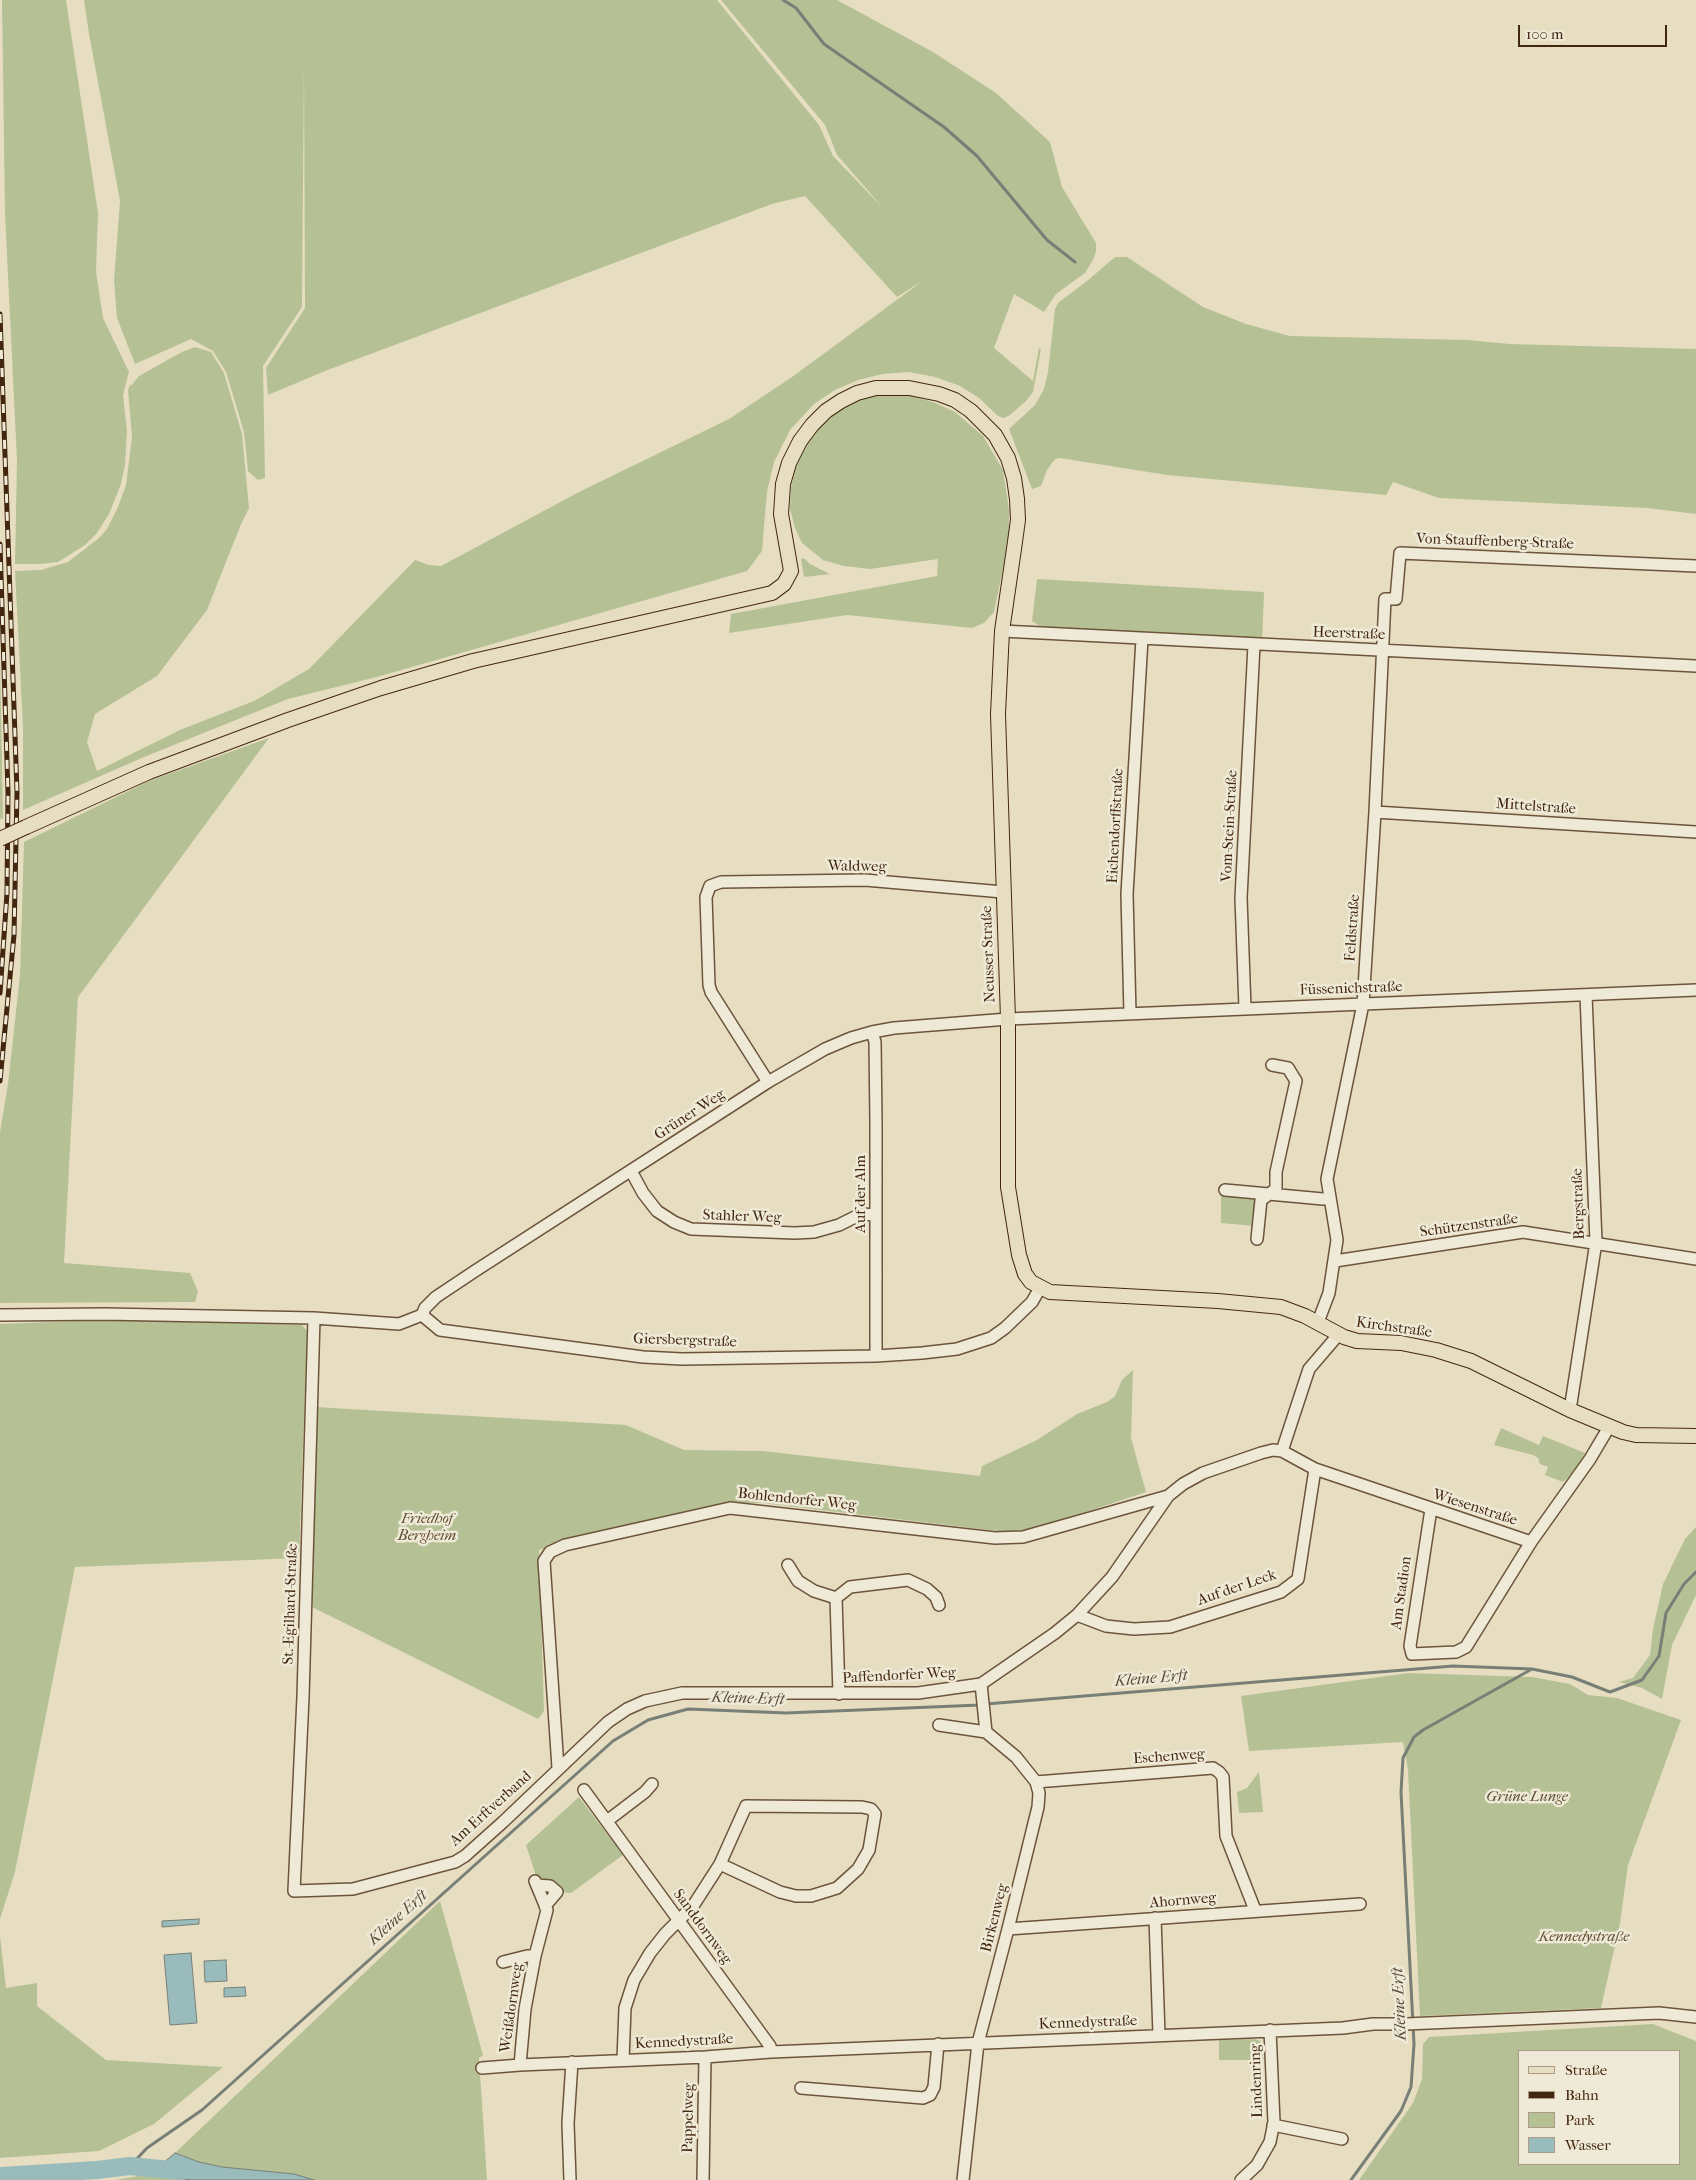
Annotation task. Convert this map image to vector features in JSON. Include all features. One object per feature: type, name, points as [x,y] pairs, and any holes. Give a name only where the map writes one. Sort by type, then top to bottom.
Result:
[{"type":"main road","name":"Neusser Straße","points":[[0,839],[149,772],[380,688],[473,661],[772,593],[784,584],[791,571],[781,505],[788,462],[804,436],[826,411],[857,393],[876,388],[922,390],[955,400],[981,420],[995,435],[1008,458],[1014,478],[1018,520],[1002,631],[998,714],[1008,1019],[1008,1187],[1019,1255],[1025,1274],[1031,1282],[1040,1288]]},
{"type":"main road","name":"Kirchstraße","points":[[1040,1288],[1050,1292],[1218,1301],[1281,1307],[1357,1341],[1401,1343],[1436,1350],[1462,1358],[1609,1428],[1636,1435],[1696,1436]]},
{"type":"street","name":"Von-Stauffenberg-Straße","points":[[1381,650],[1385,599],[1396,599],[1400,553],[1696,566]]},
{"type":"street","name":"Heerstraße","points":[[1002,631],[1696,666]]},
{"type":"street","name":"Eichendorffstraße","points":[[1130,1014],[1128,894],[1142,639]]},
{"type":"street","name":"Vom-Stein-Straße","points":[[1245,1008],[1241,898],[1254,645]]},
{"type":"street","name":"Feldstraße","points":[[1318,1322],[1329,1293],[1337,1240],[1327,1179],[1363,1004],[1375,812],[1381,650]]},
{"type":"street","name":"Mittelstraße","points":[[1375,812],[1696,832]]},
{"type":"street","name":"Waldweg","points":[[768,1082],[711,992],[709,985],[706,897],[710,886],[721,882],[865,880],[1003,892]]},
{"type":"street","name":"Füssenichstraße","points":[[1008,1019],[1696,990]]},
{"type":"street","name":"Bergstraße","points":[[1570,1410],[1596,1242],[1586,995]]},
{"type":"street","name":"Grüner Weg","points":[[422,1315],[425,1308],[436,1297],[768,1082],[825,1049],[851,1038],[894,1028],[1008,1019]]},
{"type":"street","name":"Auf der Alm","points":[[872,1032],[875,1042],[876,1356]]},
{"type":"street","points":[[1258,1239],[1261,1200],[1276,1189],[1276,1172],[1296,1081],[1288,1068],[1272,1065]]},
{"type":"street","name":"Stahler Weg","points":[[631,1171],[643,1193],[658,1211],[674,1222],[690,1229],[814,1232],[839,1225],[861,1214],[876,1215]]},
{"type":"street","points":[[1225,1190],[1323,1199],[1330,1198]]},
{"type":"street","name":"Schützenstraße","points":[[1335,1261],[1523,1232],[1696,1259]]},
{"type":"street","name":"Giersbergstraße","points":[[422,1315],[440,1330],[643,1356],[682,1359],[876,1356],[957,1349],[991,1338],[1005,1328],[1032,1302],[1040,1288]]},
{"type":"street","points":[[0,1315],[105,1314],[314,1318],[399,1324],[422,1315]]},
{"type":"street","name":"St.-Egilhard-Straße","points":[[294,1891],[303,1697],[314,1318]]},
{"type":"street","points":[[1282,1451],[1309,1369],[1338,1334]]},
{"type":"street","name":"Wiesenstraße","points":[[1282,1451],[1314,1469],[1531,1542],[1609,1428]]},
{"type":"street","name":"Paffendorfer Weg","points":[[682,1692],[839,1694],[918,1693],[981,1689],[1077,1615],[1112,1578],[1168,1496],[1183,1484],[1202,1473],[1261,1453],[1273,1450],[1282,1451]]},
{"type":"street","name":"Auf der Leck","points":[[1077,1615],[1106,1626],[1134,1629],[1170,1627],[1281,1592],[1298,1579],[1314,1469]]},
{"type":"street","name":"Bohlendorfer Weg","points":[[558,1768],[544,1561],[550,1552],[565,1545],[730,1508],[754,1509],[995,1538],[1023,1537],[1168,1496]]},
{"type":"street","name":"Am Stadion","points":[[1431,1509],[1410,1646],[1412,1654],[1456,1652],[1466,1647],[1531,1542]]},
{"type":"street","points":[[788,1565],[798,1581],[814,1591],[836,1598]]},
{"type":"street","points":[[836,1598],[850,1587],[908,1580],[927,1589],[936,1596],[939,1605]]},
{"type":"street","points":[[836,1598],[839,1694]]},
{"type":"street","points":[[981,1689],[986,1732]]},
{"type":"street","name":"Am Erftverband","points":[[294,1891],[353,1889],[455,1862],[465,1856],[503,1822],[608,1722],[627,1709],[645,1701],[682,1692]]},
{"type":"street","points":[[939,1725],[986,1732],[1016,1757],[1036,1782]]},
{"type":"street","name":"Eschenweg","points":[[1036,1782],[1213,1768],[1223,1777],[1226,1836],[1254,1910]]},
{"type":"street","name":"Birkenweg","points":[[963,2180],[978,2043],[1038,1807],[1039,1793],[1036,1782]]},
{"type":"street","points":[[607,1820],[645,1792],[652,1784]]},
{"type":"street","name":"Sanddornweg","points":[[584,1790],[770,2046],[770,2052]]},
{"type":"street","points":[[623,2060],[625,2008],[634,1980],[650,1953],[665,1934],[693,1906],[720,1864],[746,1806],[862,1807],[871,1809],[875,1814],[869,1850],[858,1869],[837,1888],[811,1896],[796,1896],[780,1892],[720,1864]]},
{"type":"street","name":"Weißdornweg","points":[[520,2064],[525,2009],[535,1956],[547,1910],[536,1883]]},
{"type":"street","name":"Ahornweg","points":[[1008,1929],[1254,1910],[1360,1904]]},
{"type":"street","points":[[1155,1918],[1159,2036]]},
{"type":"street","name":"Weißdornweg","points":[[503,1962],[535,1956]]},
{"type":"street","name":"Kennedystraße","points":[[482,2068],[520,2064],[705,2057],[938,2044],[1343,2028],[1373,2024],[1422,2024],[1660,2013],[1696,2017]]},
{"type":"street","name":"Lindenring","points":[[1242,2180],[1257,2165],[1270,2142],[1273,2126],[1270,2030]]},
{"type":"street","points":[[801,2088],[923,2098],[930,2095],[934,2087],[938,2044]]},
{"type":"street","name":"Pappelweg","points":[[703,2180],[705,2057]]},
{"type":"street","points":[[570,2180],[568,2123],[572,2062]]},
{"type":"street","points":[[1273,2126],[1342,2139]]},
{"type":"green space","points":[[2,0],[66,0],[98,213],[96,271],[103,318],[129,372],[123,395],[127,431],[125,465],[121,484],[109,514],[97,533],[85,545],[58,562],[40,564],[15,564],[17,460],[5,214]]},
{"type":"green space","points":[[84,0],[717,0],[819,125],[833,156],[884,209],[837,155],[825,125],[721,0],[837,0],[933,52],[996,93],[1050,142],[1062,187],[1096,243],[1096,251],[1085,273],[1056,294],[1044,312],[1014,294],[994,348],[1033,381],[1039,348],[1041,349],[1033,392],[1010,415],[1004,418],[998,416],[979,398],[960,386],[935,377],[909,372],[883,374],[858,380],[835,390],[814,404],[790,430],[774,462],[767,492],[762,551],[747,571],[377,677],[288,699],[144,757],[23,810],[23,728],[15,571],[41,570],[68,562],[99,538],[107,529],[126,485],[132,437],[128,390],[130,384],[131,386],[139,376],[180,353],[195,347],[211,352],[224,373],[242,434],[249,508],[207,610],[157,676],[95,714],[87,742],[97,771],[180,730],[254,701],[309,669],[415,560],[429,565],[441,566],[581,491],[729,419],[792,377],[924,280],[897,297],[805,196],[772,204],[325,371],[268,395],[266,368],[305,308],[304,64],[302,307],[263,366],[265,478],[258,480],[248,471],[244,432],[226,372],[213,351],[191,339],[135,364],[117,318],[114,280],[120,201]]},
{"type":"green space","points":[[1115,257],[1127,257],[1203,307],[1246,324],[1290,336],[1468,340],[1509,344],[1696,349],[1696,514],[1647,508],[1439,498],[1393,482],[1386,495],[1167,475],[1060,458],[1055,459],[1047,470],[1041,486],[1032,489],[1009,429],[1035,405],[1044,389],[1048,372],[1055,309],[1058,303]]},
{"type":"green space","points":[[871,395],[911,396],[933,402],[955,412],[983,436],[1003,470],[1009,510],[1009,540],[994,612],[984,623],[972,628],[847,615],[729,633],[731,614],[937,576],[938,559],[870,569],[844,566],[823,560],[802,543],[795,528],[790,509],[791,487],[796,466],[806,443],[823,421],[846,406]]},
{"type":"green space","points":[[804,558],[810,564],[830,574],[804,577],[801,559]]},
{"type":"green space","points":[[1037,579],[1264,592],[1262,642],[1044,629],[1032,621]]},
{"type":"green space","points":[[0,652],[3,818],[0,819]]},
{"type":"green space","points":[[269,738],[78,997],[64,1263],[190,1273],[198,1292],[195,1302],[0,1303],[0,1132],[8,1084],[20,975],[24,842],[149,781]]},
{"type":"green space","points":[[1221,1194],[1255,1197],[1257,1199],[1255,1226],[1221,1223]]},
{"type":"green space","points":[[103,1320],[302,1325],[307,1331],[299,1558],[75,1567],[15,1872],[0,1919],[0,1324]]},
{"type":"green space","name":"Friedhof Bergheim","points":[[1133,1370],[1131,1438],[1146,1492],[1038,1528],[1006,1532],[762,1503],[737,1503],[539,1550],[544,1711],[538,1719],[310,1606],[315,1407],[626,1425],[684,1450],[763,1451],[980,1476],[982,1466],[1037,1440],[1077,1414],[1107,1402],[1115,1396],[1122,1380]]},
{"type":"green space","points":[[1501,1428],[1539,1445],[1543,1436],[1585,1453],[1576,1470],[1563,1482],[1545,1475],[1548,1467],[1540,1464],[1538,1458],[1533,1455],[1494,1445]]},
{"type":"green space","points":[[1696,1527],[1696,1595],[1672,1645],[1662,1699],[1642,1688],[1619,1682],[1633,1678],[1650,1655],[1653,1629],[1663,1584],[1685,1539]]},
{"type":"green space","name":"Grüne Lunge","points":[[1409,1673],[1532,1677],[1570,1684],[1588,1695],[1617,1698],[1681,1720],[1628,1865],[1620,1923],[1601,2008],[1420,2016],[1408,1770],[1403,1742],[1249,1751],[1241,1696]]},
{"type":"green space","points":[[1259,1772],[1263,1812],[1239,1813],[1237,1792],[1247,1788]]},
{"type":"green space","points":[[579,1797],[623,1855],[571,1893],[562,1892],[555,1883],[537,1879],[526,1845]]},
{"type":"green space","points":[[440,1901],[483,2055],[479,2058],[487,2180],[314,2180],[294,2174],[222,2167],[199,2162],[175,2153]]},
{"type":"green space","points":[[0,1936],[6,1988],[37,1983],[37,2006],[106,2060],[223,2067],[154,2124],[99,2151],[0,2158]]},
{"type":"green space","points":[[1653,2024],[1696,2041],[1696,2180],[1359,2180],[1413,2103],[1422,2079],[1423,2044],[1429,2037]]},
{"type":"green space","points":[[1254,2039],[1260,2041],[1263,2046],[1263,2060],[1219,2060],[1219,2040]]},
{"type":"green space","points":[[150,2174],[190,2180],[115,2180]]},
{"type":"water","points":[[199,1919],[199,1924],[162,1927],[162,1921]]},
{"type":"water","points":[[191,1953],[197,2023],[170,2025],[164,1955]]},
{"type":"water","points":[[226,1960],[227,1981],[205,1982],[204,1961]]},
{"type":"water","points":[[245,1987],[246,1996],[224,1997],[224,1988]]},
{"type":"water","points":[[175,2153],[199,2162],[222,2167],[294,2174],[314,2180],[190,2180],[150,2174]]},
{"type":"waterway","points":[[783,0],[796,8],[824,44],[944,127],[977,156],[1047,240],[1075,262]]},
{"type":"waterway","name":"Kleine Erft","points":[[986,1704],[1453,1666],[1532,1669],[1572,1677],[1610,1692],[1642,1680],[1659,1656],[1666,1613],[1684,1584],[1696,1572]]},
{"type":"waterway","name":"Kleine Erft","points":[[1351,2180],[1401,2111],[1411,2087],[1414,2044],[1401,1792],[1403,1758],[1414,1737],[1423,1730],[1532,1669]]},
{"type":"waterway","name":"Kleine Erft","points":[[130,2166],[147,2148],[202,2110],[613,1741],[648,1720],[688,1709],[786,1713],[980,1705]]},
{"type":"waterway","points":[[0,2176],[130,2166],[181,2171]]},
{"type":"railway","points":[[0,314],[17,792],[14,935],[0,1081]]},
{"type":"railway","points":[[0,544],[8,792],[7,893],[0,993]]}]
